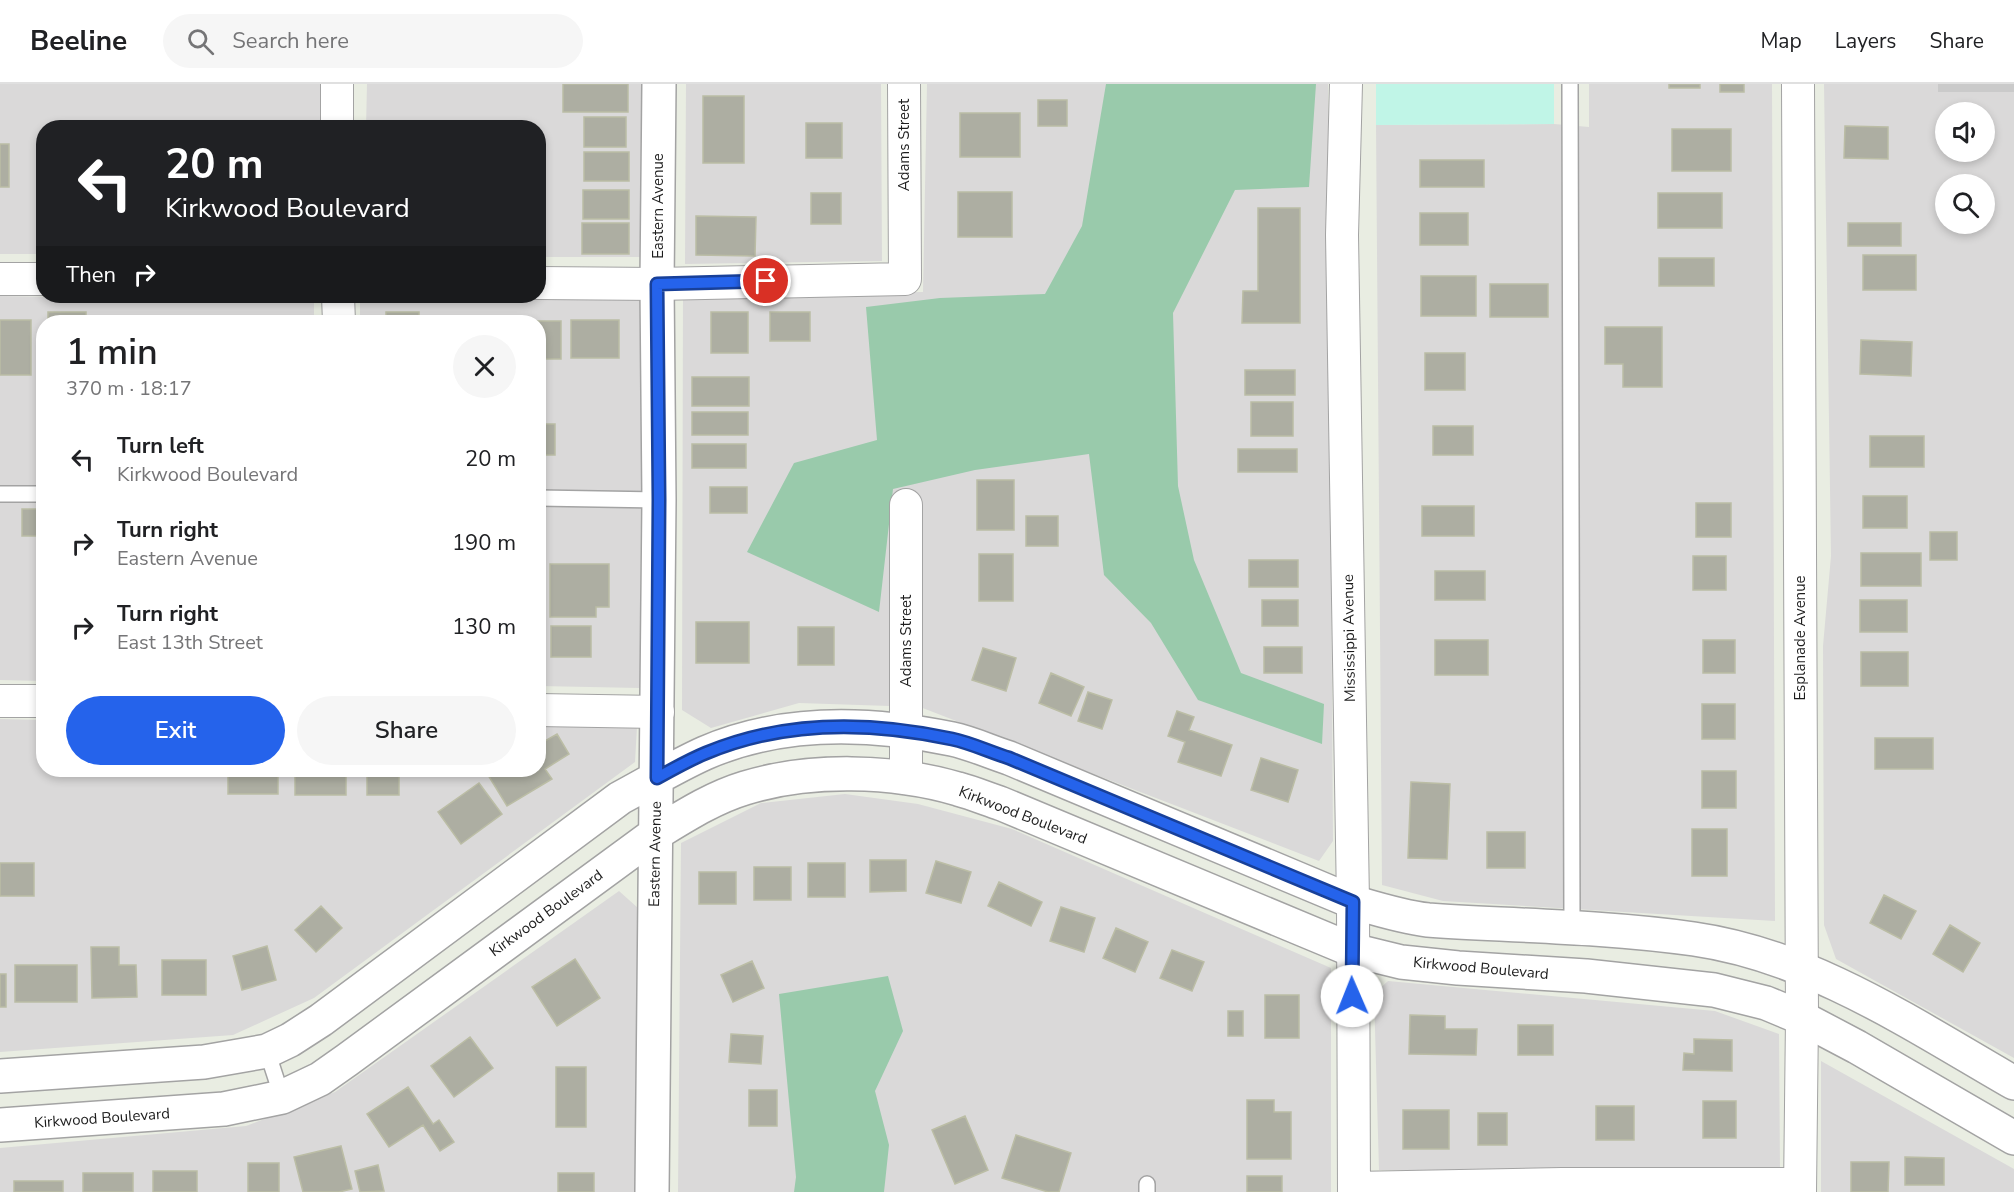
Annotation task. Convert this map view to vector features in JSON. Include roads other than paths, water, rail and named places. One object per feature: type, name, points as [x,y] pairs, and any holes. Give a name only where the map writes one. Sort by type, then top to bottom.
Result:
[{"type":"street","points":[[337,84],[337,120]]},
{"type":"street","name":"Eastern Avenue","points":[[652,1192],[658,712],[659,84]]},
{"type":"street","name":"Adams Street","points":[[657,284],[905,279],[904,84]]},
{"type":"street","name":"Mississippi Avenue","points":[[1346,84],[1342,235],[1353,902],[1354,1190]]},
{"type":"street","name":"Esplanade Avenue","points":[[1798,84],[1802,1018],[1800,1188]]},
{"type":"street","points":[[0,279],[36,279]]},
{"type":"street","points":[[546,283],[657,284]]},
{"type":"street","name":"Adams Street","points":[[906,505],[906,778]]},
{"type":"street","points":[[0,701],[36,701]]},
{"type":"street","points":[[546,710],[658,712]]},
{"type":"street","points":[[0,1076],[204,1062],[267,1051],[290,1040],[321,1020],[620,798],[706,753],[763,735],[805,728],[863,726],[954,739],[1009,758],[1353,902],[1386,912],[1427,920],[1572,928],[1694,939],[1741,948],[1801,967],[1853,992],[2014,1083]]},
{"type":"street","name":"Kirkwood Boulevard","points":[[0,1125],[224,1109],[282,1097],[320,1079],[655,834],[705,804],[745,788],[804,776],[846,774],[906,778],[957,789],[1002,804],[1352,950],[1401,962],[1586,976],[1714,990],[1766,1003],[1802,1018],[2014,1138]]},
{"type":"street","points":[[1354,1190],[1800,1188]]},
{"type":"lane","points":[[1570,84],[1572,928]]},
{"type":"lane","points":[[0,494],[36,494]]},
{"type":"lane","points":[[546,498],[659,500]]},
{"type":"lane","points":[[267,1051],[282,1097]]}]
